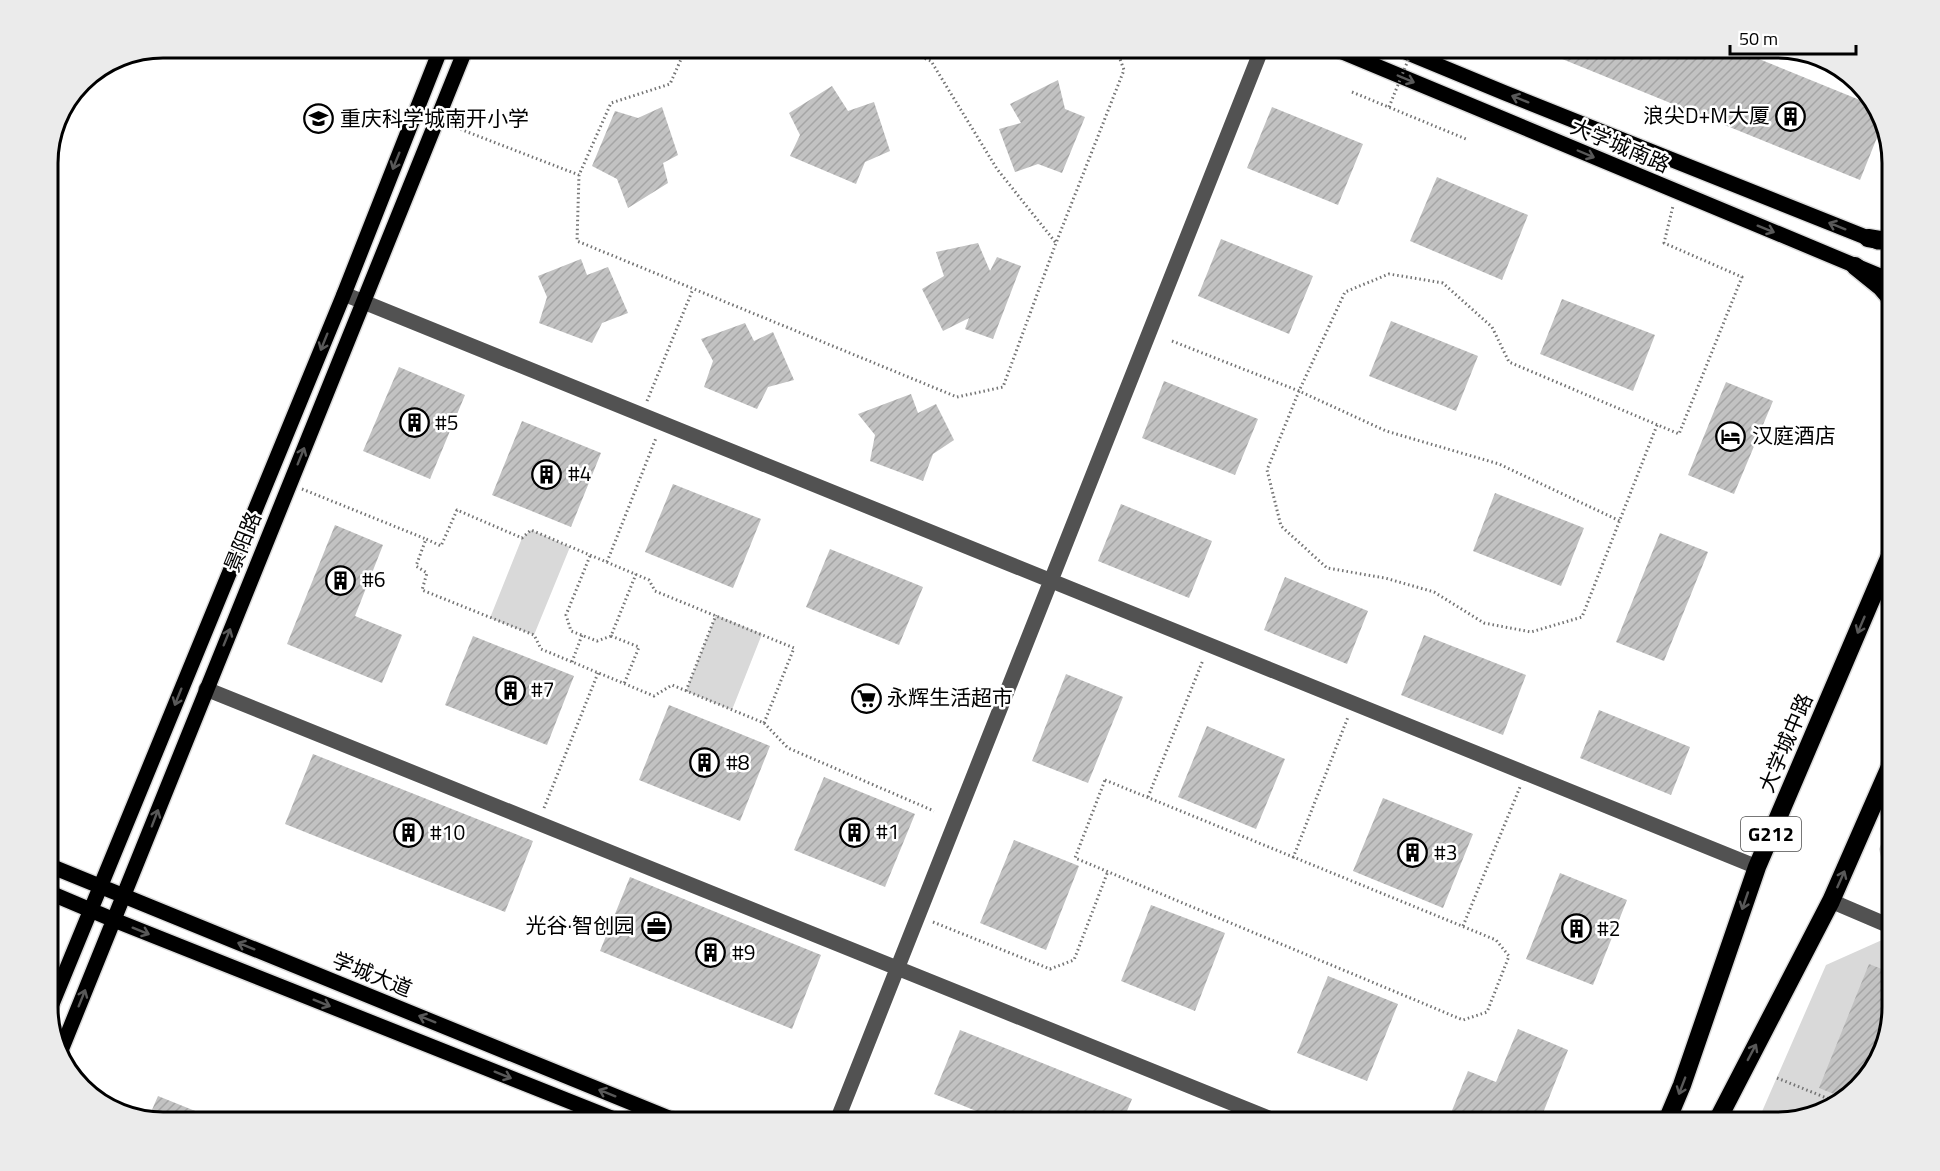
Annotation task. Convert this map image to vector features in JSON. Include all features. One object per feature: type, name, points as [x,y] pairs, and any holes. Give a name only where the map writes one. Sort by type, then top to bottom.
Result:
[{"type":"highway","points":[[1868,238],[1881,240]]},
{"type":"highway","points":[[1855,266],[1881,287]]},
{"type":"highway","name":"大学城中路","points":[[1671,1112],[1683,1085],[1757,867],[1881,577]]},
{"type":"highway","points":[[1722,1112],[1831,901],[1882,785]]},
{"type":"main road","name":"大学城南路","points":[[1357,58],[1881,276]]},
{"type":"main road","name":"大学城南路","points":[[1421,58],[1881,243]]},
{"type":"main road","name":"景阳路","points":[[59,987],[344,294],[437,59]]},
{"type":"main road","name":"景阳路","points":[[65,1041],[462,59]]},
{"type":"main road","name":"学城大道","points":[[59,869],[654,1112]]},
{"type":"main road","points":[[59,896],[596,1112]]},
{"type":"street","points":[[840,1112],[1258,58]]},
{"type":"street","points":[[344,294],[1757,867]]},
{"type":"street","points":[[206,689],[1254,1112]]},
{"type":"street","points":[[1831,901],[1882,923]]},
{"type":"path","points":[[682,59],[670,84],[611,103],[579,175],[577,241],[957,397],[1003,387],[1056,243],[1124,70],[1120,58]]},
{"type":"path","points":[[1389,107],[1409,58]]},
{"type":"path","points":[[925,59],[931,61],[997,169],[1056,243]]},
{"type":"path","points":[[1352,92],[1466,139]]},
{"type":"path","points":[[437,120],[579,175]]},
{"type":"path","points":[[1657,424],[1582,617],[1531,632],[1484,623],[1434,592],[1385,578],[1327,568],[1281,526],[1267,470],[1299,391],[1345,292],[1389,274],[1443,284],[1492,327],[1509,362],[1657,424],[1679,434],[1742,277],[1664,243],[1676,192]]},
{"type":"path","points":[[641,415],[693,289]]},
{"type":"path","points":[[1172,341],[1299,391],[1386,431],[1499,464],[1620,521]]},
{"type":"path","points":[[607,562],[662,423]]},
{"type":"path","points":[[290,484],[441,546],[457,510],[522,538],[531,530],[649,580],[655,591],[794,648],[764,723]]},
{"type":"path","points":[[426,539],[416,566],[427,573],[422,590],[534,635],[540,649],[654,696],[672,686],[764,723],[788,748],[934,811]]},
{"type":"path","points":[[591,555],[566,615],[571,631],[597,641],[611,636],[639,647],[624,684]]},
{"type":"path","points":[[611,636],[636,574]]},
{"type":"path","points":[[686,691],[716,615]]},
{"type":"path","points":[[572,662],[582,635]]},
{"type":"path","points":[[1148,797],[1209,645]]},
{"type":"path","points":[[538,824],[598,673]]},
{"type":"path","points":[[1293,858],[1353,704]]},
{"type":"path","points":[[1463,927],[1525,774]]},
{"type":"path","points":[[1105,780],[1293,858],[1496,940],[1509,956],[1487,1012],[1463,1020],[1075,858],[1105,780]]},
{"type":"path","points":[[918,916],[1050,969],[1074,960],[1108,871]]},
{"type":"path","points":[[1777,1078],[1828,1099]]},
{"type":"shaded area","points":[[531,530],[570,547],[534,635],[490,618],[522,538]]},
{"type":"shaded area","points":[[716,615],[762,634],[732,710],[686,691]]},
{"type":"shaded area","points":[[1882,842],[1882,861],[1879,849]]},
{"type":"shaded area","points":[[1882,940],[1881,1021],[1873,1047],[1867,1060],[1851,1082],[1829,1098],[1790,1112],[1762,1112],[1826,965]]},
{"type":"building","name":"浪尖D+M大厦","points":[[1560,58],[1757,58],[1860,100],[1871,117],[1877,136],[1860,180]]},
{"type":"building","points":[[1058,80],[1065,109],[1085,117],[1062,173],[1038,164],[1015,172],[999,129],[1021,123],[1010,104]]},
{"type":"building","points":[[832,86],[848,111],[874,102],[890,151],[865,162],[856,184],[790,156],[800,135],[789,113]]},
{"type":"building","points":[[662,107],[678,155],[663,163],[668,183],[628,208],[617,179],[592,166],[615,111],[638,118]]},
{"type":"building","points":[[1272,107],[1363,144],[1338,205],[1247,168]]},
{"type":"building","points":[[1437,177],[1528,215],[1502,280],[1410,241]]},
{"type":"building","points":[[1221,239],[1313,276],[1289,334],[1198,296]]},
{"type":"building","points":[[978,243],[990,271],[997,257],[1021,266],[993,339],[965,329],[969,318],[943,331],[922,289],[944,276],[936,252]]},
{"type":"building","points":[[581,259],[587,275],[608,267],[628,313],[602,323],[592,343],[539,323],[547,297],[538,276]]},
{"type":"building","points":[[1562,299],[1655,335],[1633,391],[1540,354]]},
{"type":"building","points":[[1391,321],[1478,356],[1456,411],[1369,376]]},
{"type":"building","points":[[745,323],[754,341],[773,332],[794,380],[768,387],[757,409],[704,387],[713,361],[701,339]]},
{"type":"building","name":"#5","points":[[399,367],[465,395],[430,479],[363,451]]},
{"type":"building","points":[[1164,381],[1258,419],[1235,475],[1142,438]]},
{"type":"building","points":[[1726,382],[1773,401],[1734,494],[1688,475]]},
{"type":"building","points":[[911,394],[918,413],[936,404],[954,440],[933,454],[923,481],[870,461],[875,435],[858,414]]},
{"type":"building","name":"#4","points":[[522,421],[601,453],[571,527],[492,495]]},
{"type":"building","points":[[673,484],[761,519],[733,588],[645,552]]},
{"type":"building","points":[[1495,493],[1584,528],[1561,586],[1473,551]]},
{"type":"building","points":[[1121,504],[1212,541],[1189,598],[1098,561]]},
{"type":"building","name":"#6","points":[[335,525],[383,545],[355,616],[402,635],[382,683],[287,644]]},
{"type":"building","points":[[1660,533],[1708,552],[1664,661],[1616,642]]},
{"type":"building","points":[[830,549],[923,587],[899,645],[806,607]]},
{"type":"building","points":[[1285,577],[1368,611],[1347,664],[1264,630]]},
{"type":"building","points":[[1424,635],[1526,675],[1503,735],[1401,695]]},
{"type":"building","name":"#7","points":[[473,636],[574,676],[547,745],[445,705]]},
{"type":"building","points":[[1066,674],[1123,697],[1088,783],[1032,761]]},
{"type":"building","name":"#8","points":[[669,705],[770,746],[740,821],[639,780]]},
{"type":"building","points":[[1599,710],[1690,747],[1671,795],[1580,758]]},
{"type":"building","points":[[1207,726],[1285,759],[1256,829],[1178,797]]},
{"type":"building","name":"#10","points":[[313,754],[533,841],[505,912],[285,824]]},
{"type":"building","name":"#1","points":[[824,777],[915,814],[885,887],[794,850]]},
{"type":"building","name":"#3","points":[[1383,798],[1473,834],[1443,908],[1353,871]]},
{"type":"building","points":[[1014,840],[1079,866],[1046,950],[980,923]]},
{"type":"building","name":"#2","points":[[1560,873],[1627,900],[1593,985],[1526,959]]},
{"type":"building","name":"#9","points":[[630,877],[821,955],[792,1029],[600,951]]},
{"type":"building","points":[[1151,905],[1225,933],[1195,1011],[1121,981]]},
{"type":"building","points":[[1869,964],[1882,969],[1881,1021],[1867,1060],[1851,1082],[1835,1094],[1819,1088]]},
{"type":"building","points":[[1328,976],[1398,1004],[1367,1081],[1297,1053]]},
{"type":"building","points":[[1518,1029],[1568,1050],[1543,1112],[1451,1112],[1468,1071],[1496,1082]]},
{"type":"building","points":[[960,1030],[1132,1099],[1127,1112],[979,1112],[934,1094]]},
{"type":"building","points":[[158,1096],[198,1112],[164,1112],[151,1112]]},
{"type":"place","name":"浪尖D+M大厦","points":[[1791,116]]},
{"type":"place","name":"重庆科学城南开小学","points":[[319,119]]},
{"type":"place","name":"#5","points":[[414,423]]},
{"type":"place","name":"汉庭酒店","points":[[1731,436]]},
{"type":"place","name":"#4","points":[[547,474]]},
{"type":"place","name":"#6","points":[[341,580]]},
{"type":"place","name":"#7","points":[[510,690]]},
{"type":"place","name":"永辉生活超市","points":[[866,698]]},
{"type":"place","name":"#8","points":[[705,763]]},
{"type":"place","name":"#1","points":[[855,832]]},
{"type":"place","name":"#10","points":[[409,833]]},
{"type":"place","name":"#3","points":[[1413,853]]},
{"type":"place","name":"光谷·智创园","points":[[656,926]]},
{"type":"place","name":"#2","points":[[1576,929]]},
{"type":"place","name":"#9","points":[[711,953]]}]
